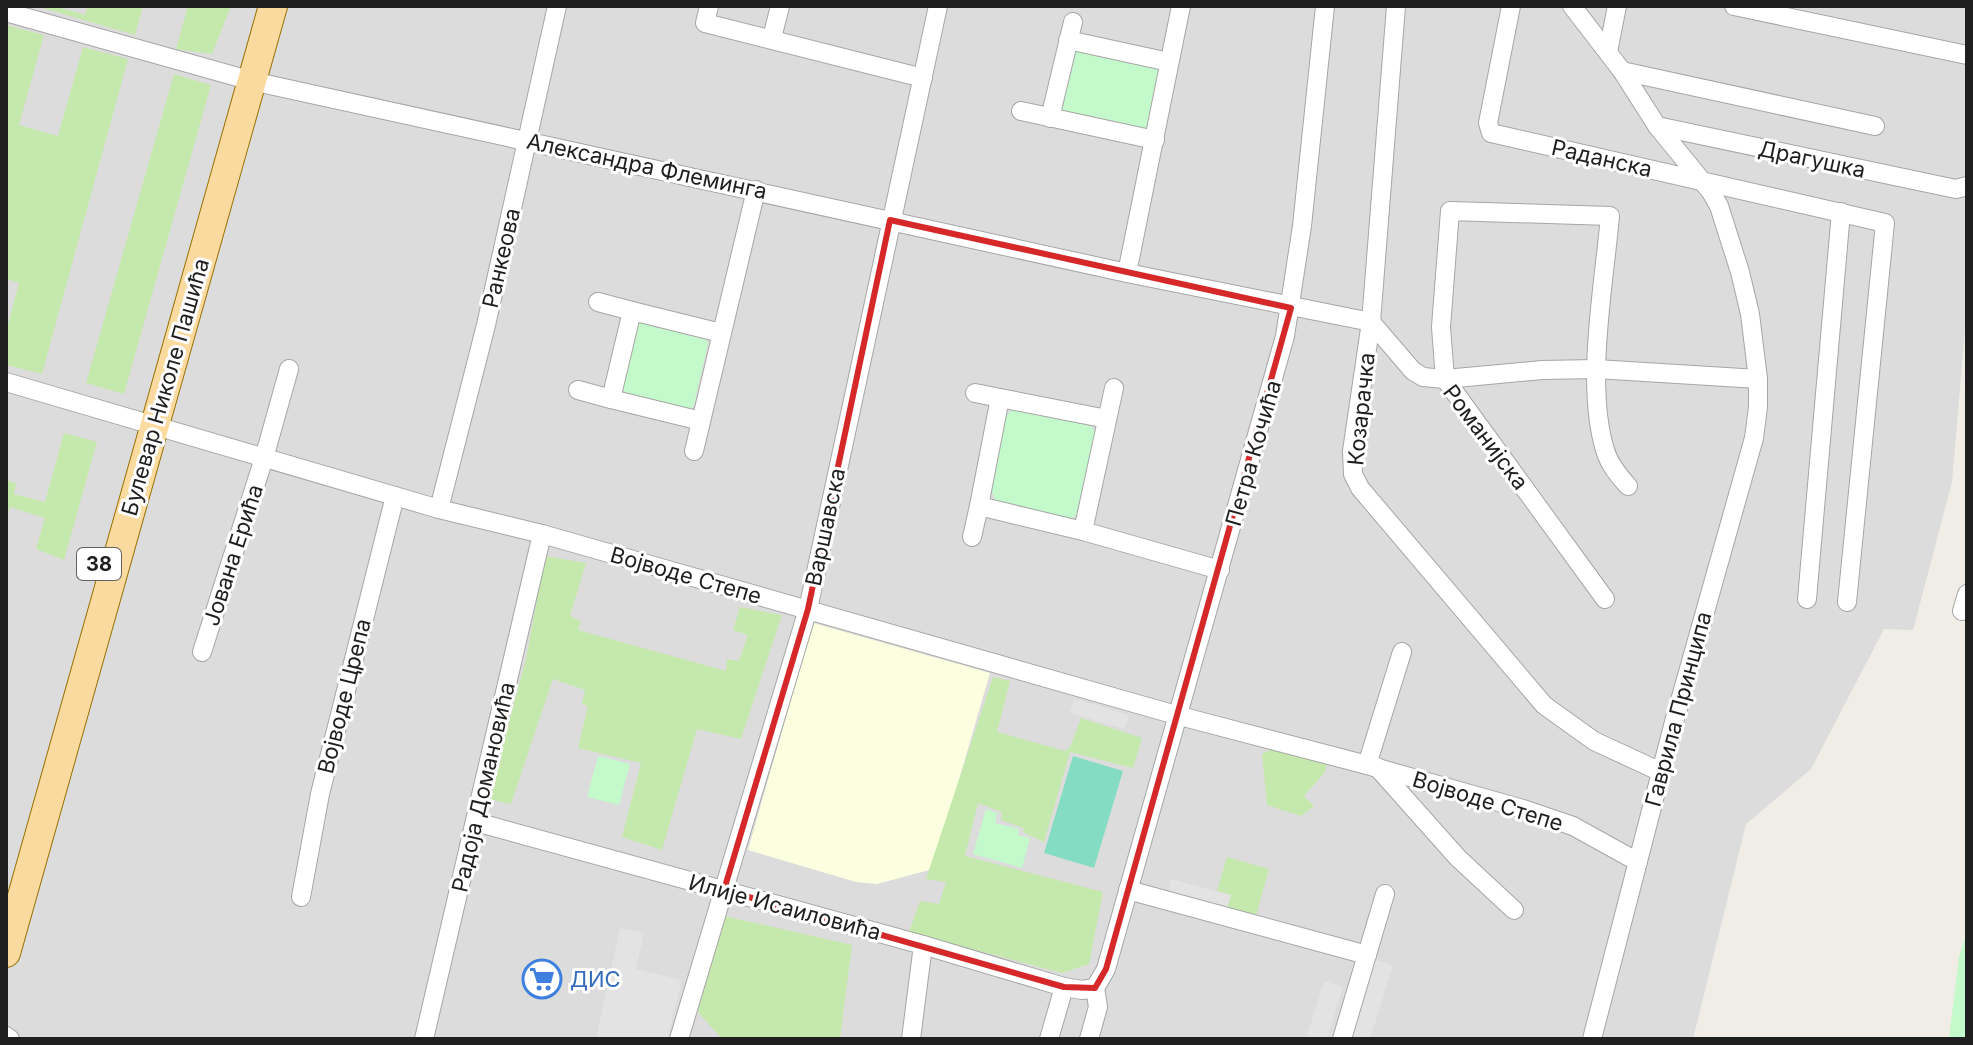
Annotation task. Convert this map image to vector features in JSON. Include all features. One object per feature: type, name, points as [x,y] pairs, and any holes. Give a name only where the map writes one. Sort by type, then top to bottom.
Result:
[{"type":"main road","name":"Булевар Николе Пашића","points":[[6,953],[147,422],[243,78],[254,6]]},
{"type":"main road","name":"Булевар Николе Пашића","points":[[243,78],[273,6]]},
{"type":"main road","name":"Булевар Николе Пашића","points":[[6,891],[147,422]]},
{"type":"street","name":"Ранкеова","points":[[439,509],[486,325],[557,6]]},
{"type":"street","points":[[709,6],[705,23],[923,78]]},
{"type":"street","points":[[772,38],[780,6]]},
{"type":"street","name":"Варшавска","points":[[679,1039],[808,609],[938,6]]},
{"type":"street","points":[[1127,273],[1181,6]]},
{"type":"street","name":"Петра Кочића","points":[[1089,1039],[1098,1007],[1095,988],[1106,969],[1278,364],[1291,308],[1325,6]]},
{"type":"street","name":"Козарачка","points":[[1396,6],[1371,322],[1352,451],[1353,474],[1360,488],[1544,705],[1594,741],[1661,772]]},
{"type":"street","name":"Раданска","points":[[1511,6],[1488,123],[1491,133],[1885,223],[1847,602]]},
{"type":"street","name":"Гаврила Принципа","points":[[1572,6],[1622,71],[1657,126],[1719,206],[1750,314],[1758,379],[1754,438],[1661,772],[1592,1039]]},
{"type":"street","points":[[1608,52],[1617,6]]},
{"type":"street","points":[[1734,6],[1967,55]]},
{"type":"street","name":"Александра Флеминга","points":[[6,12],[243,78],[1291,308]]},
{"type":"street","points":[[1050,118],[1070,31],[1169,62]]},
{"type":"street","name":"Драгушка","points":[[1622,71],[1875,126]]},
{"type":"street","points":[[1021,111],[1155,140]]},
{"type":"street","name":"Драгушка","points":[[1657,126],[1956,189],[1967,186]]},
{"type":"street","points":[[694,451],[756,190]]},
{"type":"street","points":[[1628,486],[1614,470],[1605,450],[1596,369],[1610,216],[1450,211],[1441,327],[1445,379],[1542,370],[1596,369],[1758,379]]},
{"type":"street","points":[[1807,599],[1841,212]]},
{"type":"street","points":[[598,302],[721,333]]},
{"type":"street","points":[[1291,308],[1371,322]]},
{"type":"street","points":[[611,399],[632,311]]},
{"type":"street","name":"Романијска","points":[[1371,322],[1413,371],[1423,377],[1445,379],[1605,599]]},
{"type":"street","name":"Јована Ерића","points":[[202,652],[289,369]]},
{"type":"street","name":"Војводе Степе","points":[[6,382],[439,509],[542,534],[1176,715],[1372,766],[1549,817],[1573,826],[1638,862]]},
{"type":"street","points":[[1083,531],[1114,388]]},
{"type":"street","points":[[578,390],[701,421]]},
{"type":"street","points":[[975,393],[1107,419]]},
{"type":"street","points":[[972,537],[1000,398]]},
{"type":"street","name":"Војводе Црепа","points":[[301,897],[320,794],[395,496]]},
{"type":"street","points":[[979,506],[1083,531],[1220,570]]},
{"type":"street","name":"Радоја Домановића","points":[[424,1039],[542,534]]},
{"type":"street","points":[[1372,766],[1402,652]]},
{"type":"street","name":"Војводе Степе","points":[[1372,766],[1458,858],[1514,910]]},
{"type":"street","name":"Илије Исаиловића","points":[[476,822],[1064,987],[1082,990],[1095,988]]},
{"type":"street","points":[[1128,890],[1367,955]]},
{"type":"street","points":[[1342,1039],[1385,894]]},
{"type":"street","points":[[911,1039],[923,945]]},
{"type":"street","points":[[1049,1039],[1064,987]]},
{"type":"highlighted area","points":[[890,220],[1291,308],[1106,969],[1095,988],[1064,987],[724,890],[808,609]]},
{"type":"shaded area","points":[[6,6],[1967,6],[1967,305],[1952,482],[1913,630],[1884,629],[1811,769],[1746,824],[1693,1039],[6,1039]]},
{"type":"shaded area","points":[[813,623],[990,673],[933,869],[877,884],[856,882],[748,850]]},
{"type":"shaded area","points":[[1074,699],[1129,715],[1125,729],[1070,713]]},
{"type":"shaded area","points":[[1171,879],[1231,895],[1227,908],[1168,892]]},
{"type":"shaded area","points":[[620,928],[644,933],[636,969],[682,980],[667,1039],[596,1039]]},
{"type":"shaded area","points":[[1373,959],[1393,965],[1370,1039],[1349,1039]]},
{"type":"shaded area","points":[[1324,981],[1343,987],[1327,1039],[1306,1039]]},
{"type":"green space","points":[[36,6],[55,6],[85,15],[88,6],[143,6],[135,35]]},
{"type":"green space","points":[[188,6],[231,6],[212,54],[176,49]]},
{"type":"green space","points":[[6,25],[44,35],[19,125],[58,136],[83,47],[128,59],[42,374],[6,365],[6,332],[19,283],[6,279]]},
{"type":"green space","points":[[1074,48],[1161,68],[1146,132],[1059,112]]},
{"type":"green space","points":[[174,74],[211,85],[124,394],[86,383]]},
{"type":"green space","points":[[641,320],[704,336],[708,343],[690,411],[625,393],[621,387],[635,324]]},
{"type":"green space","points":[[1014,409],[1087,422],[1096,432],[1080,511],[1071,519],[996,502],[991,489],[1003,418]]},
{"type":"green space","points":[[64,433],[97,442],[64,560],[36,549],[45,518],[10,507],[6,519],[6,480],[16,483],[14,494],[45,502]]},
{"type":"green space","points":[[545,556],[586,563],[570,616],[581,621],[578,630],[726,671],[727,659],[739,661],[748,635],[733,630],[740,607],[782,615],[741,739],[697,729],[662,850],[622,837],[641,763],[578,748],[588,706],[582,704],[585,690],[553,679],[511,804],[488,799],[526,659]]},
{"type":"green space","points":[[993,677],[1010,681],[997,732],[1065,751],[1070,747],[1081,718],[1142,738],[1133,768],[1070,752],[1044,842],[1023,832],[1024,828],[1001,820],[1002,812],[978,803],[965,856],[1103,892],[1089,964],[1062,973],[909,932],[920,901],[939,904],[946,882],[926,879]]},
{"type":"green space","points":[[1277,747],[1327,763],[1325,772],[1304,796],[1314,806],[1301,816],[1267,805],[1262,754]]},
{"type":"green space","points":[[598,756],[630,764],[619,805],[587,797]]},
{"type":"green space","points":[[1073,756],[1123,771],[1094,868],[1044,853]]},
{"type":"green space","points":[[986,809],[997,813],[995,823],[1019,829],[1018,835],[1030,838],[1022,868],[973,854]]},
{"type":"green space","points":[[1227,857],[1269,869],[1256,916],[1227,908],[1231,895],[1217,891]]},
{"type":"green space","points":[[724,916],[852,945],[840,1039],[722,1039],[698,1012]]},
{"type":"green space","points":[[1967,932],[1967,1039],[1949,1039],[1959,957]]},
{"type":"place","name":"ДИС","points":[[542,979]]}]
